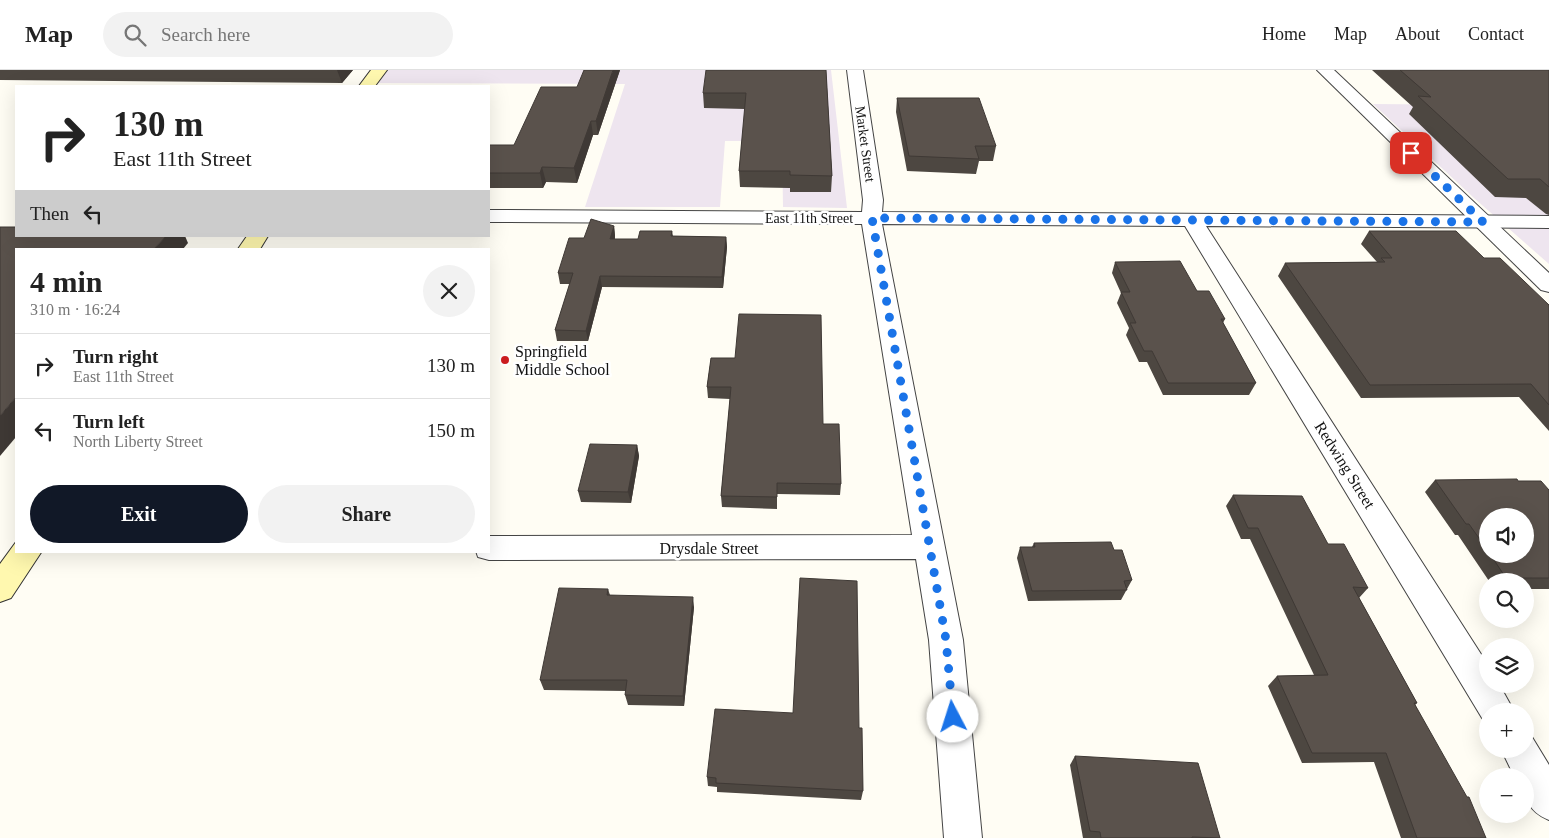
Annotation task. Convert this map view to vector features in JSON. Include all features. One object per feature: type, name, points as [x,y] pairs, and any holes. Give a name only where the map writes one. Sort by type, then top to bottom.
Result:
[{"type":"main road","points":[[368,85],[379,70]]},
{"type":"main road","points":[[250,248],[257,237]]},
{"type":"main road","points":[[0,589],[26,553]]},
{"type":"street","name":"Market Street","points":[[855,70],[873,200],[872,218],[946,640],[964,838]]},
{"type":"street","points":[[1325,70],[1549,285]]},
{"type":"street","name":"East 11th Street","points":[[490,216],[1549,222]]},
{"type":"street","name":"Redwing Street","points":[[1191,219],[1492,703]]},
{"type":"street","name":"Drysdale Street","points":[[490,548],[930,547]]},
{"type":"street","points":[[1524,758],[1549,801]]},
{"type":"shaded area","points":[[370,70],[831,70],[847,208],[783,207],[782,141],[725,141],[720,207],[585,207],[625,84],[360,83]]},
{"type":"shaded area","points":[[1549,70],[1549,264],[1474,198],[1373,104],[1495,105]]},
{"type":"building","points":[[584,70],[613,70],[596,121],[591,121],[574,168],[542,167],[540,173],[490,173],[490,145],[514,145],[541,87],[577,87]]},
{"type":"building","points":[[706,70],[826,70],[832,176],[790,175],[790,171],[739,171],[746,93],[703,93]]},
{"type":"building","points":[[1400,70],[1549,70],[1549,187],[1540,179],[1508,179],[1418,96],[1431,97]]},
{"type":"building","points":[[897,98],[979,98],[996,146],[975,146],[979,159],[909,156]]},
{"type":"building","points":[[591,219],[614,226],[610,239],[638,239],[640,231],[672,231],[671,236],[726,237],[722,277],[600,276],[586,331],[555,330],[573,273],[558,273],[569,238],[584,238]]},
{"type":"building","points":[[0,227],[15,227],[15,237],[165,237],[155,248],[15,248],[15,398],[0,416]]},
{"type":"building","points":[[1369,231],[1456,231],[1484,258],[1500,258],[1549,305],[1549,405],[1531,384],[1370,385],[1285,263],[1385,262],[1381,258],[1392,258]]},
{"type":"building","points":[[1180,261],[1197,291],[1209,291],[1225,319],[1221,319],[1256,383],[1168,383],[1152,351],[1144,351],[1130,323],[1136,323],[1121,292],[1130,292],[1115,262]]},
{"type":"building","points":[[739,314],[821,315],[823,424],[839,424],[841,484],[777,483],[777,497],[721,496],[731,387],[707,387],[711,358],[735,358]]},
{"type":"building","points":[[590,444],[637,445],[628,492],[578,491]]},
{"type":"building","points":[[1517,479],[1518,481],[1541,481],[1549,490],[1549,578],[1534,578],[1534,573],[1503,573],[1496,563],[1534,563],[1534,508],[1479,508],[1479,538],[1469,524],[1466,524],[1435,480]]},
{"type":"building","points":[[1233,495],[1302,496],[1328,544],[1344,544],[1368,588],[1353,587],[1417,703],[1414,703],[1467,797],[1469,797],[1486,838],[1417,838],[1386,753],[1312,753],[1277,676],[1328,675],[1258,528],[1248,528]]},
{"type":"building","points":[[1111,542],[1114,550],[1122,550],[1132,580],[1124,581],[1127,590],[1032,591],[1020,547],[1035,547],[1034,543]]},
{"type":"building","points":[[800,578],[857,581],[859,728],[862,728],[863,791],[716,783],[716,778],[707,777],[715,709],[793,713]]},
{"type":"building","points":[[559,588],[608,589],[607,595],[693,597],[683,696],[625,695],[627,680],[540,680]]},
{"type":"building","points":[[1075,756],[1198,763],[1220,838],[1101,838],[1100,832],[1090,831]]},
{"type":"place","name":"Springfield Middle School","points":[[505,360]]},
{"type":"route","points":[[953,717],[946,640],[872,218],[1483,222],[1411,153]]}]
